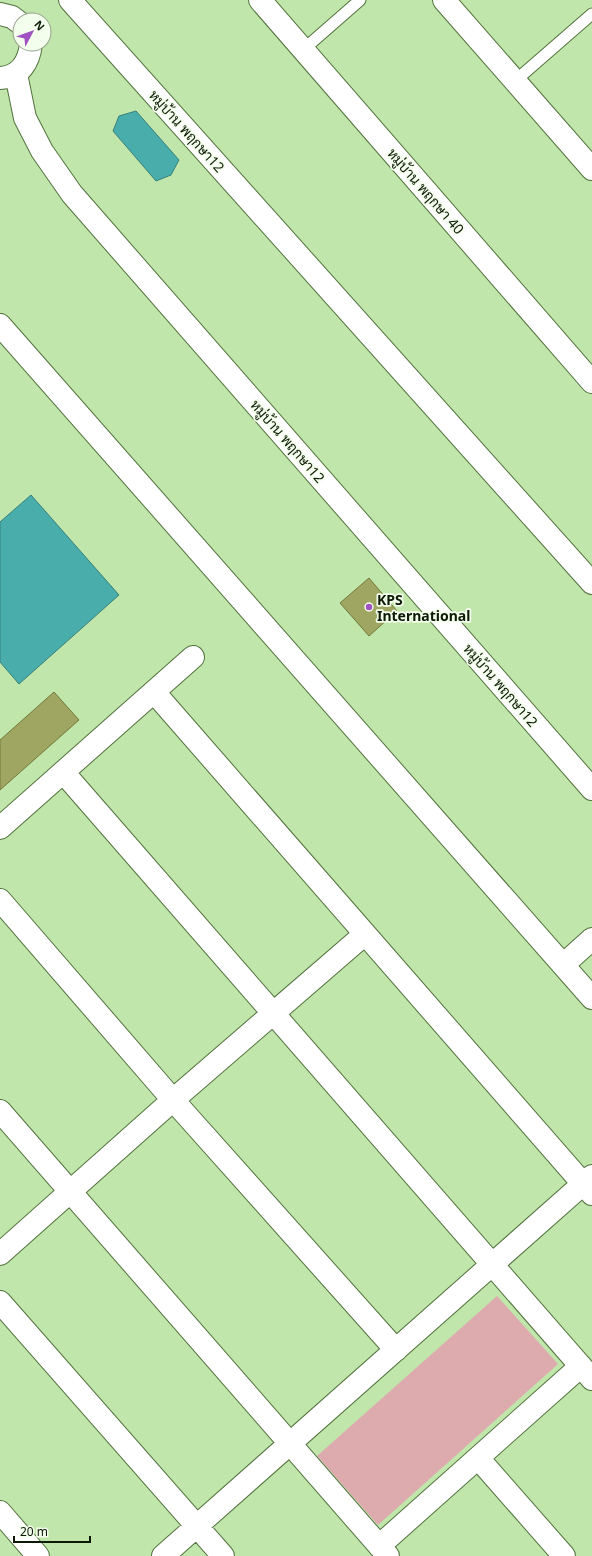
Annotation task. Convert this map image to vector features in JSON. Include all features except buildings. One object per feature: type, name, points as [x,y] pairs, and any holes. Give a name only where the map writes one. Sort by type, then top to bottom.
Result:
[{"type":"street","name":"หมู่บ้าน พฤกษา12","points":[[70,0],[592,583]]},
{"type":"street","name":"หมู่บ้าน พฤกษา 40","points":[[260,0],[592,382]]},
{"type":"street","points":[[444,0],[592,169]]},
{"type":"street","points":[[0,14],[12,17]]},
{"type":"street","points":[[8,76],[25,66],[30,52]]},
{"type":"street","name":"หมู่บ้าน พฤกษา12","points":[[8,76],[25,118],[42,151],[72,194],[592,789]]},
{"type":"street","points":[[0,325],[592,998]]},
{"type":"street","points":[[0,828],[193,657]]},
{"type":"street","points":[[154,692],[589,1185],[492,1265],[163,1556]]},
{"type":"street","points":[[0,1111],[384,1551],[478,1458],[586,1373],[63,772]]},
{"type":"street","points":[[0,900],[173,1100],[396,1350]]},
{"type":"street","points":[[0,1254],[173,1100],[366,934]]},
{"type":"street","points":[[563,965],[592,939]]},
{"type":"street","points":[[0,1302],[223,1556]]},
{"type":"street","points":[[478,1458],[564,1556]]},
{"type":"street","points":[[0,1512],[38,1556]]},
{"type":"lane","points":[[304,50],[360,0]]},
{"type":"lane","points":[[515,81],[592,14]]},
{"type":"shaded area","points":[[497,1296],[558,1364],[378,1525],[317,1456]]},
{"type":"water","points":[[136,111],[179,160],[171,175],[156,181],[113,131],[119,116]]},
{"type":"water","points":[[31,495],[119,595],[19,684],[0,662],[0,522]]},
{"type":"place","name":"KPS International","points":[[369,607]]}]
